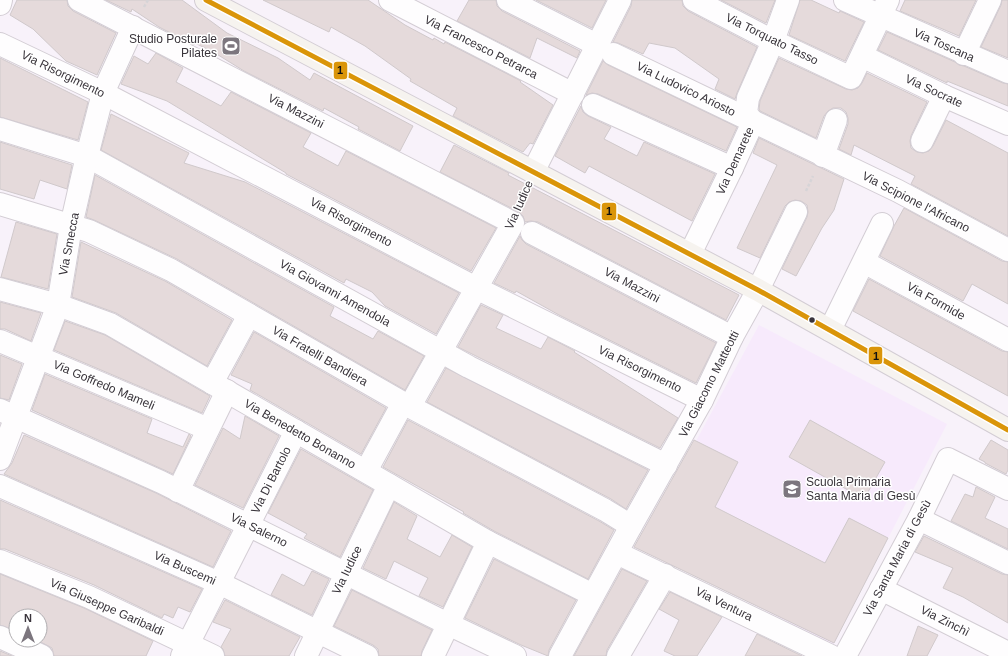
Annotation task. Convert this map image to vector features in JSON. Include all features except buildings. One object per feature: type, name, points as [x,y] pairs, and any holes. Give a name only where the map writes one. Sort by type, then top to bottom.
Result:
[{"type":"street","points":[[0,4],[1,0]]},
{"type":"street","name":"Via Mazzini","points":[[78,0],[513,223]]},
{"type":"street","points":[[206,0],[758,290],[1008,430]]},
{"type":"street","name":"Via Francesco Petrarca","points":[[390,0],[572,94]]},
{"type":"street","name":"Via Ludovico Ariosto","points":[[508,0],[605,50],[753,122],[819,164]]},
{"type":"street","name":"Via Iudice","points":[[533,172],[572,94],[605,50],[620,0]]},
{"type":"street","name":"Via Torquato Tasso","points":[[694,0],[773,41],[851,78],[862,56]]},
{"type":"street","name":"Via Demarete","points":[[690,254],[753,122],[746,114],[748,98],[773,41],[788,0]]},
{"type":"street","name":"Via Toscana","points":[[845,0],[884,8],[964,54],[1008,72]]},
{"type":"street","points":[[964,54],[990,0]]},
{"type":"street","points":[[862,56],[884,8]]},
{"type":"street","name":"Via Smecca","points":[[0,459],[8,413],[38,357],[58,305],[72,226],[102,93],[133,28]]},
{"type":"street","name":"Via Risorgimento","points":[[0,44],[102,93],[476,288],[702,400]]},
{"type":"street","name":"Via Socrate","points":[[862,56],[944,96],[1008,124]]},
{"type":"street","points":[[922,141],[944,96]]},
{"type":"street","points":[[593,105],[732,168]]},
{"type":"street","points":[[819,164],[836,120]]},
{"type":"street","name":"Via Giovanni Amendola","points":[[0,129],[87,156],[469,367],[666,465]]},
{"type":"street","name":"Via Scipione l'Africano","points":[[819,164],[898,191],[1008,250]]},
{"type":"street","name":"Via Fratelli Bandiera","points":[[0,204],[89,231],[170,270],[406,405],[605,510],[631,526]]},
{"type":"street","name":"Via Giacomo Matteotti","points":[[616,553],[702,400],[732,337],[758,290],[796,212]]},
{"type":"street","name":"Via Iudice","points":[[366,471],[441,351],[513,223]]},
{"type":"street","points":[[830,330],[882,224]]},
{"type":"street","name":"Via Mazzini","points":[[532,233],[732,337]]},
{"type":"street","name":"Via Formide","points":[[864,262],[1008,340]]},
{"type":"street","name":"Via Benedetto Bonanno","points":[[0,289],[58,305],[110,324],[488,542],[593,595]]},
{"type":"street","points":[[178,491],[208,429],[219,387],[248,315]]},
{"type":"street","name":"Via Goffredo Mameli","points":[[0,341],[208,429]]},
{"type":"street","name":"Via Salerno","points":[[8,413],[178,491],[515,656]]},
{"type":"street","name":"Via Di Bartolo","points":[[185,650],[296,431]]},
{"type":"street","name":"Via Santa Maria di Gesù","points":[[845,656],[920,519],[948,459],[1008,489]]},
{"type":"street","name":"Via Iudice","points":[[306,656],[389,485]]},
{"type":"street","name":"Via Buscemi","points":[[0,486],[219,583],[367,656]]},
{"type":"street","points":[[920,519],[1008,563]]},
{"type":"street","points":[[433,656],[488,542]]},
{"type":"street","points":[[560,656],[616,553]]},
{"type":"street","name":"Via Ventura","points":[[616,553],[665,575],[831,656]]},
{"type":"street","name":"Via Giuseppe Garibaldi","points":[[0,561],[89,597],[185,650],[213,656]]},
{"type":"street","points":[[618,656],[665,575]]},
{"type":"street","name":"Via Zinchì","points":[[881,588],[1008,653]]},
{"type":"street","points":[[0,637],[42,656]]},
{"type":"path","points":[[807,189],[819,164]]},
{"type":"shaded area","name":"Scuola Primaria Santa Maria di Gesù","points":[[759,325],[947,424],[833,645],[642,548],[696,441]]},
{"type":"transit line","name":"1","points":[[206,0],[758,290],[1008,430]]},
{"type":"place","name":"Studio Posturale Pilates","points":[[231,46]]},
{"type":"place","name":"Scuola Primaria Santa Maria di Gesù","points":[[792,489]]}]
